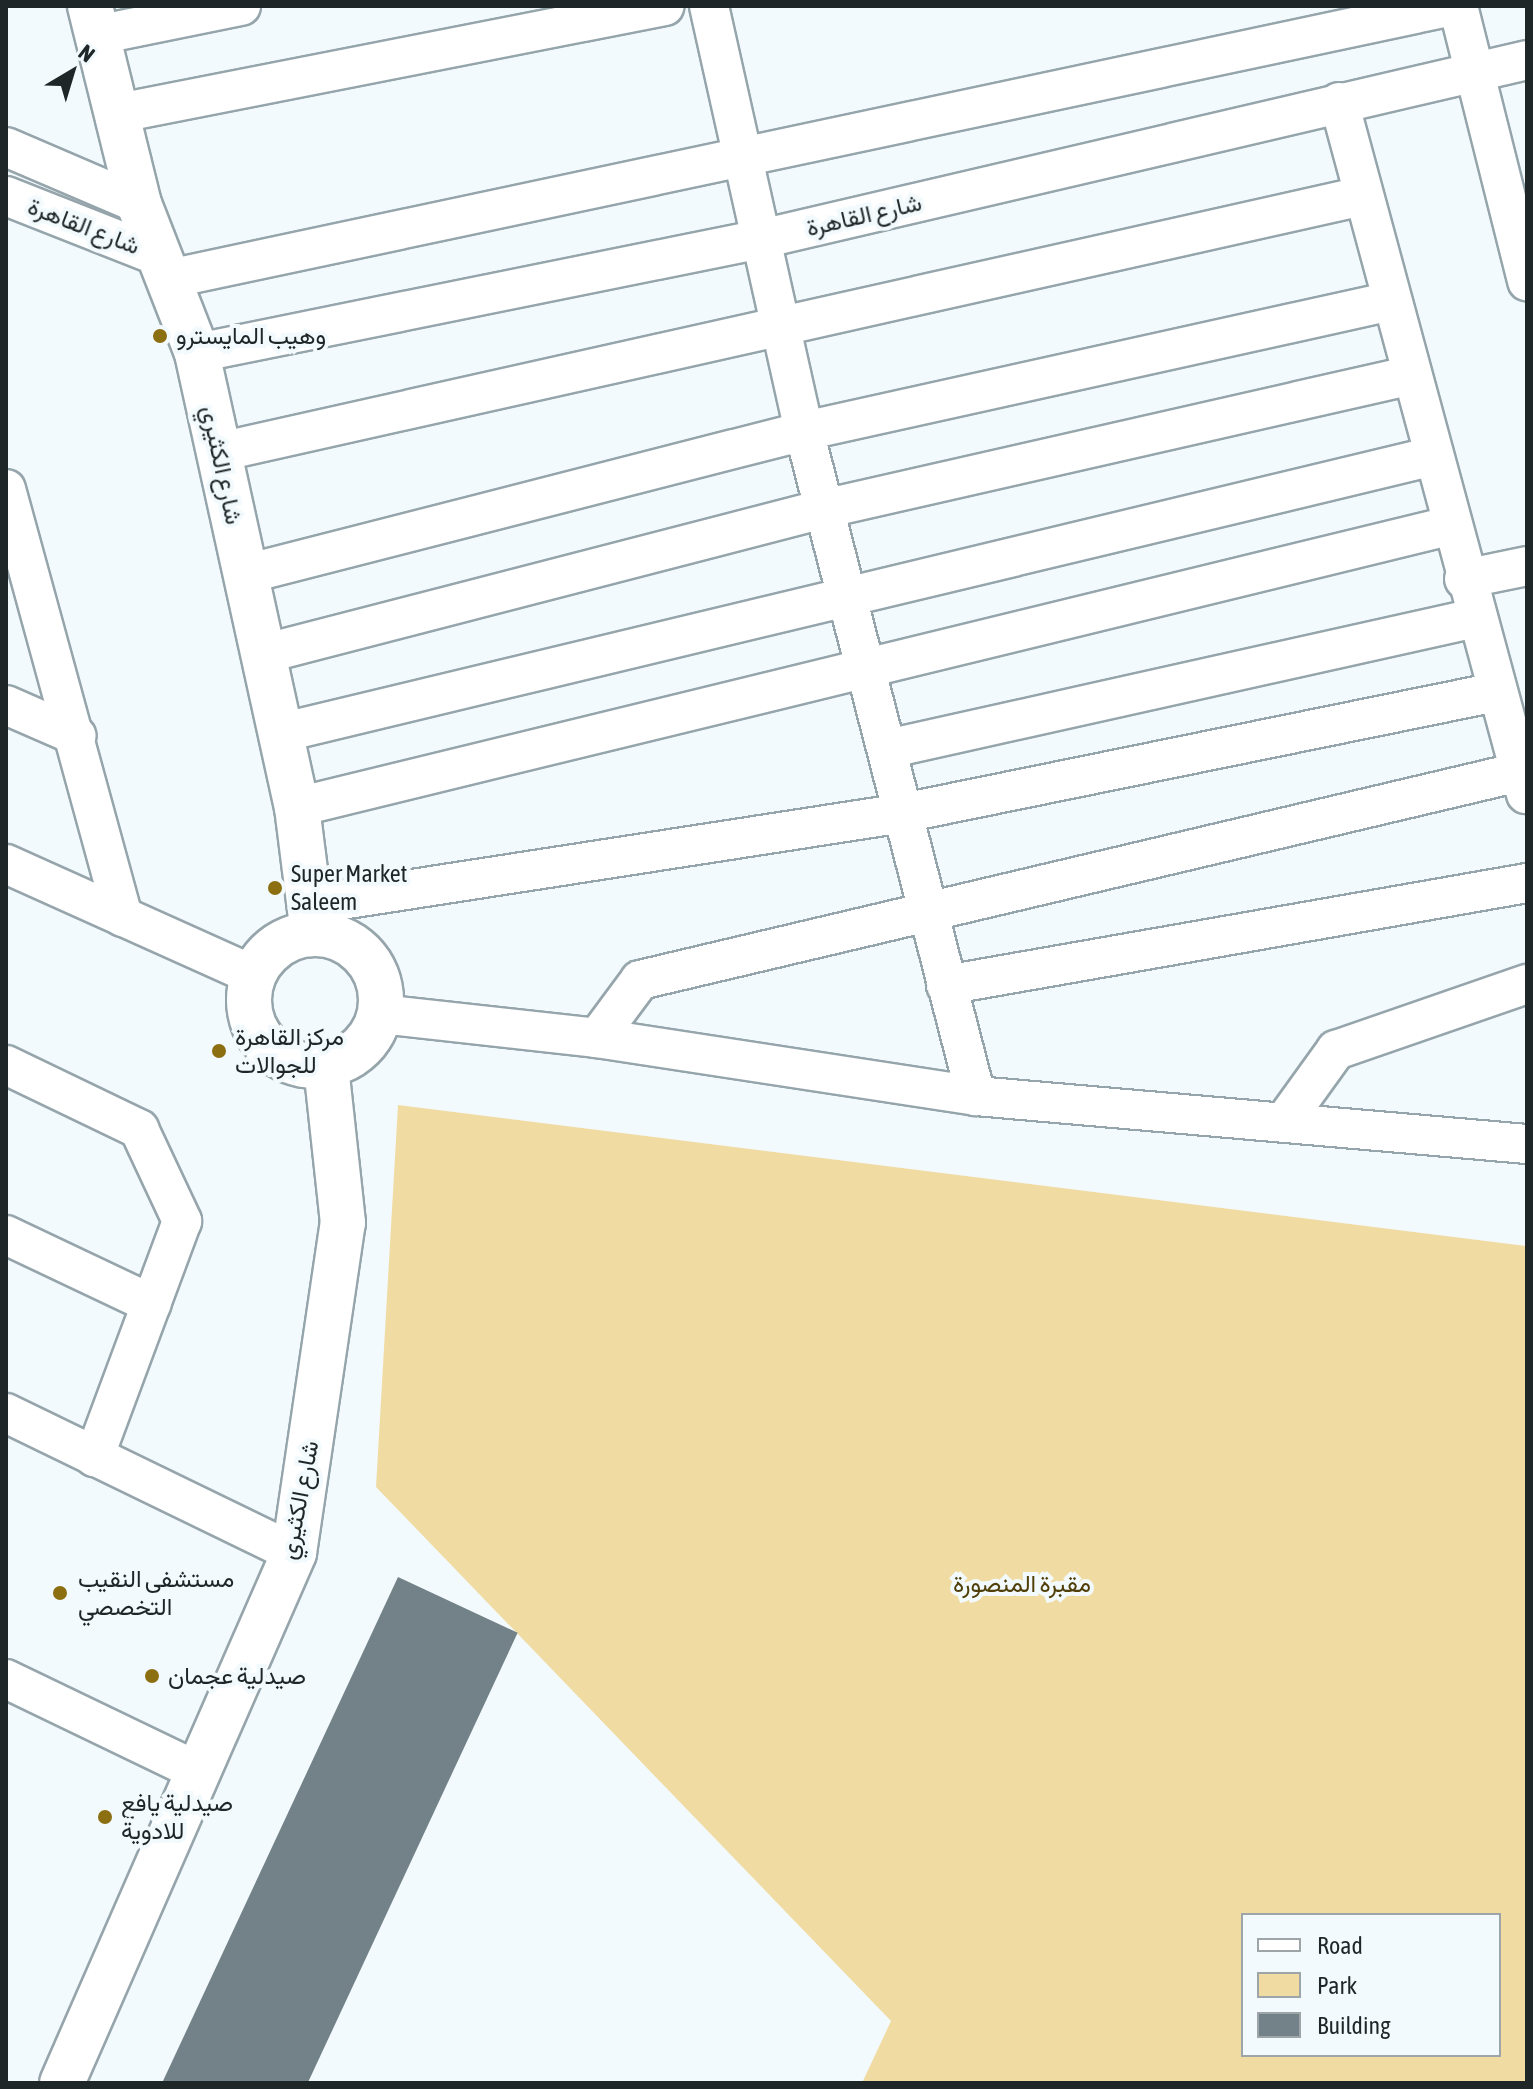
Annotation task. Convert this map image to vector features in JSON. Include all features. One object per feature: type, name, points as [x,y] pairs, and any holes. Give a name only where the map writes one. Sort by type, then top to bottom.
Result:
[{"type":"main road","name":"شارع الكثيري","points":[[94,20],[114,114],[139,204],[167,268],[197,353],[297,807],[311,920]]},
{"type":"main road","points":[[311,920],[346,942],[370,965],[380,1014],[355,1054],[326,1066],[306,1066],[270,1049],[250,1014],[253,975],[277,946],[311,920]]},
{"type":"main road","name":"شارع الكثيري","points":[[62,2083],[195,1770],[294,1553],[343,1223],[326,1066]]},
{"type":"street","points":[[94,20],[241,6]]},
{"type":"street","points":[[114,114],[665,6]]},
{"type":"street","points":[[709,6],[746,158],[780,327],[823,509],[976,1096]]},
{"type":"street","points":[[167,268],[746,158],[1314,22],[1456,6],[1527,281]]},
{"type":"street","name":"شارع القاهرة","points":[[197,353],[761,239],[1527,60]]},
{"type":"street","points":[[597,1038],[640,980],[1523,785],[1387,302],[1339,102]]},
{"type":"street","name":"شارع القاهرة","points":[[6,147],[139,204]]},
{"type":"street","name":"شارع القاهرة","points":[[6,196],[167,268]]},
{"type":"street","points":[[219,452],[1362,196]]},
{"type":"street","points":[[246,574],[804,431],[1387,302]]},
{"type":"street","points":[[263,654],[823,509],[1408,376]]},
{"type":"street","points":[[280,733],[845,592],[1430,457]]},
{"type":"street","points":[[6,489],[77,736],[123,917]]},
{"type":"street","points":[[297,807],[1449,526]]},
{"type":"street","points":[[1464,579],[1527,566]]},
{"type":"street","points":[[887,749],[1475,618]]},
{"type":"street","points":[[311,920],[903,813],[1496,692]]},
{"type":"street","points":[[6,705],[77,736]]},
{"type":"street","points":[[6,864],[253,975]]},
{"type":"street","points":[[946,985],[1527,883]]},
{"type":"street","points":[[1287,1118],[1336,1050],[1527,984]]},
{"type":"street","points":[[380,1014],[597,1038],[976,1096],[1287,1118],[1527,1144]]},
{"type":"street","points":[[6,1065],[139,1129],[182,1221],[94,1457]]},
{"type":"street","points":[[6,1235],[151,1304]]},
{"type":"street","points":[[6,1413],[294,1553]]},
{"type":"street","points":[[6,1679],[195,1770]]},
{"type":"green space","name":"مقبرة المنصورة","points":[[398,1105],[1527,1246],[1527,2083],[862,2083],[891,2021],[376,1487]]},
{"type":"building","points":[[398,1577],[518,1633],[308,2083],[162,2083]]},
{"type":"place","name":"وهيب المايسترو","points":[[160,336]]},
{"type":"place","name":"Super Market Saleem","points":[[275,888]]},
{"type":"place","name":"مركز القاهرة للجوالات","points":[[219,1051]]},
{"type":"place","name":"مستشفى النقيب التخصصي","points":[[60,1593]]},
{"type":"place","name":"صيدلية عجمان","points":[[152,1676]]},
{"type":"place","name":"صيدلية يافع للادوية","points":[[105,1817]]}]
